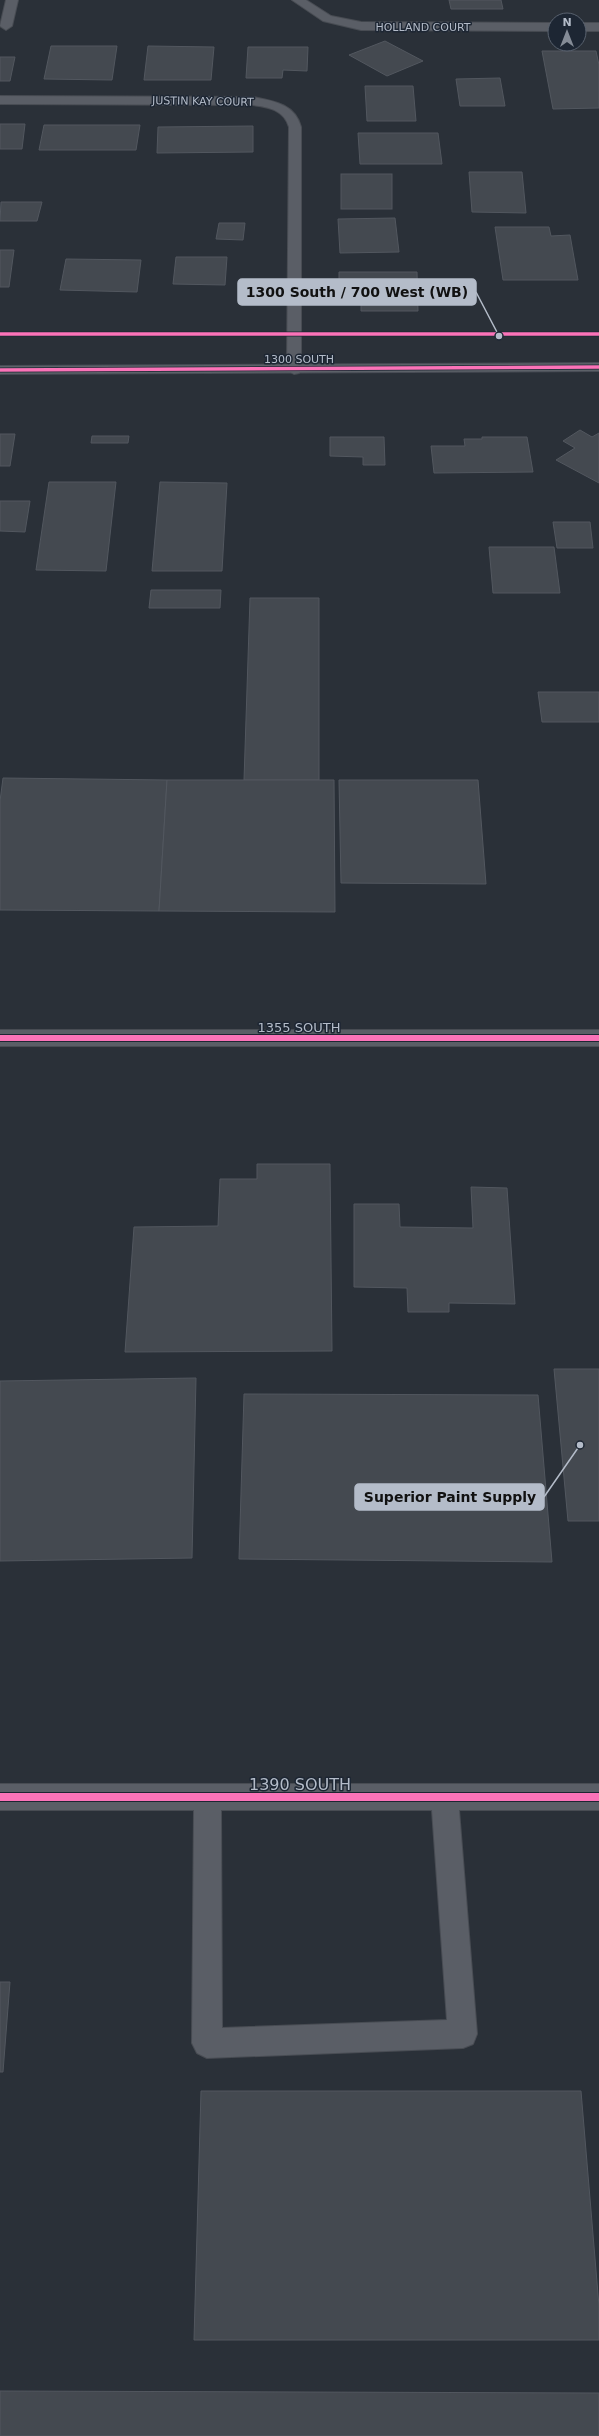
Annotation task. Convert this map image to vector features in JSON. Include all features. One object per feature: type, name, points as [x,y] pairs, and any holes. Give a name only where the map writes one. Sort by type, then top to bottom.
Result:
[{"type":"main road","name":"1300 SOUTH","points":[[0,370],[294,370],[599,367]]},
{"type":"street","points":[[6,26],[12,0]]},
{"type":"street","name":"HOLLAND COURT","points":[[298,0],[327,19],[361,26],[547,27]]},
{"type":"street","points":[[587,27],[599,27]]},
{"type":"street","name":"JUSTIN KAY COURT","points":[[0,100],[253,101],[283,108],[292,115],[295,127],[294,370]]},
{"type":"street","name":"1355 SOUTH","points":[[0,1038],[599,1038]]},
{"type":"street","name":"1390 SOUTH","points":[[0,1797],[599,1797]]},
{"type":"street","points":[[208,1797],[206,2043],[463,2034],[444,1797]]},
{"type":"building","points":[[449,0],[501,0],[503,9],[451,9]]},
{"type":"building","points":[[385,41],[423,61],[387,76],[349,55]]},
{"type":"building","points":[[51,46],[117,46],[112,80],[44,79]]},
{"type":"building","points":[[148,46],[214,47],[211,80],[144,80]]},
{"type":"building","points":[[248,47],[308,47],[307,71],[283,70],[282,78],[246,78]]},
{"type":"building","points":[[542,51],[596,51],[599,65],[599,108],[553,109]]},
{"type":"building","points":[[0,57],[15,57],[10,81],[0,81]]},
{"type":"building","points":[[500,78],[505,106],[460,106],[456,79]]},
{"type":"building","points":[[365,86],[413,86],[416,121],[367,121]]},
{"type":"building","points":[[0,124],[25,124],[22,149],[0,149]]},
{"type":"building","points":[[44,125],[140,125],[136,150],[39,150]]},
{"type":"building","points":[[253,126],[253,152],[157,153],[158,127]]},
{"type":"building","points":[[358,133],[438,133],[442,164],[360,164]]},
{"type":"building","points":[[469,172],[522,172],[526,213],[472,212]]},
{"type":"building","points":[[341,174],[392,174],[392,209],[341,209]]},
{"type":"building","points":[[1,202],[42,202],[37,221],[0,221]]},
{"type":"building","points":[[395,218],[399,252],[340,253],[338,219]]},
{"type":"building","points":[[219,223],[245,223],[243,240],[216,239]]},
{"type":"building","points":[[495,227],[549,227],[551,236],[570,235],[578,280],[503,280]]},
{"type":"building","points":[[0,250],[14,250],[9,287],[0,287]]},
{"type":"building","points":[[176,257],[227,257],[225,285],[173,284]]},
{"type":"building","points":[[66,259],[141,260],[137,292],[60,290]]},
{"type":"building","points":[[339,272],[417,272],[418,311],[361,311],[361,295],[339,295]]},
{"type":"building","points":[[580,430],[592,437],[599,433],[599,483],[556,460],[575,448],[563,441]]},
{"type":"building","points":[[0,434],[15,434],[10,466],[0,466]]},
{"type":"building","points":[[92,436],[129,436],[128,443],[91,443]]},
{"type":"building","points":[[330,437],[384,437],[385,465],[363,465],[363,457],[330,456]]},
{"type":"building","points":[[482,437],[527,437],[533,472],[434,473],[431,446],[465,446],[464,439],[482,439]]},
{"type":"building","points":[[49,482],[116,482],[106,571],[36,570]]},
{"type":"building","points":[[160,482],[227,483],[222,571],[152,571]]},
{"type":"building","points":[[0,501],[30,501],[25,532],[0,531]]},
{"type":"building","points":[[553,522],[590,522],[593,548],[557,548]]},
{"type":"building","points":[[489,547],[554,547],[560,593],[493,593]]},
{"type":"building","points":[[151,590],[221,590],[220,608],[149,608]]},
{"type":"building","points":[[250,598],[319,598],[319,780],[244,780]]},
{"type":"building","points":[[538,692],[599,692],[599,722],[542,722]]},
{"type":"building","points":[[3,778],[167,780],[159,911],[0,910],[0,801]]},
{"type":"building","points":[[167,780],[334,780],[335,912],[159,911]]},
{"type":"building","points":[[339,780],[478,780],[486,884],[341,883]]},
{"type":"building","points":[[257,1164],[330,1164],[332,1351],[125,1352],[134,1227],[218,1226],[220,1179],[257,1179]]},
{"type":"building","points":[[471,1187],[507,1188],[515,1304],[449,1303],[449,1312],[408,1312],[407,1288],[354,1287],[354,1204],[399,1204],[400,1227],[473,1228]]},
{"type":"building","points":[[554,1369],[599,1369],[599,1521],[568,1521]]},
{"type":"building","points":[[196,1378],[192,1558],[0,1561],[0,1381]]},
{"type":"building","points":[[244,1394],[538,1395],[552,1562],[239,1559]]},
{"type":"building","points":[[0,1982],[10,1982],[3,2072],[0,2072]]},
{"type":"building","points":[[201,2091],[581,2091],[599,2306],[599,2340],[194,2340]]},
{"type":"building","points":[[0,2391],[599,2393],[599,2436],[0,2436]]},
{"type":"cycle path","points":[[0,334],[599,334]]},
{"type":"cycle path","points":[[0,370],[599,367]]},
{"type":"cycle path","points":[[0,1038],[599,1038]]},
{"type":"cycle path","points":[[0,1797],[599,1797]]},
{"type":"place","name":"1300 South / 700 West (WB)","points":[[499,336]]},
{"type":"place","name":"Superior Paint Supply","points":[[580,1445]]}]
